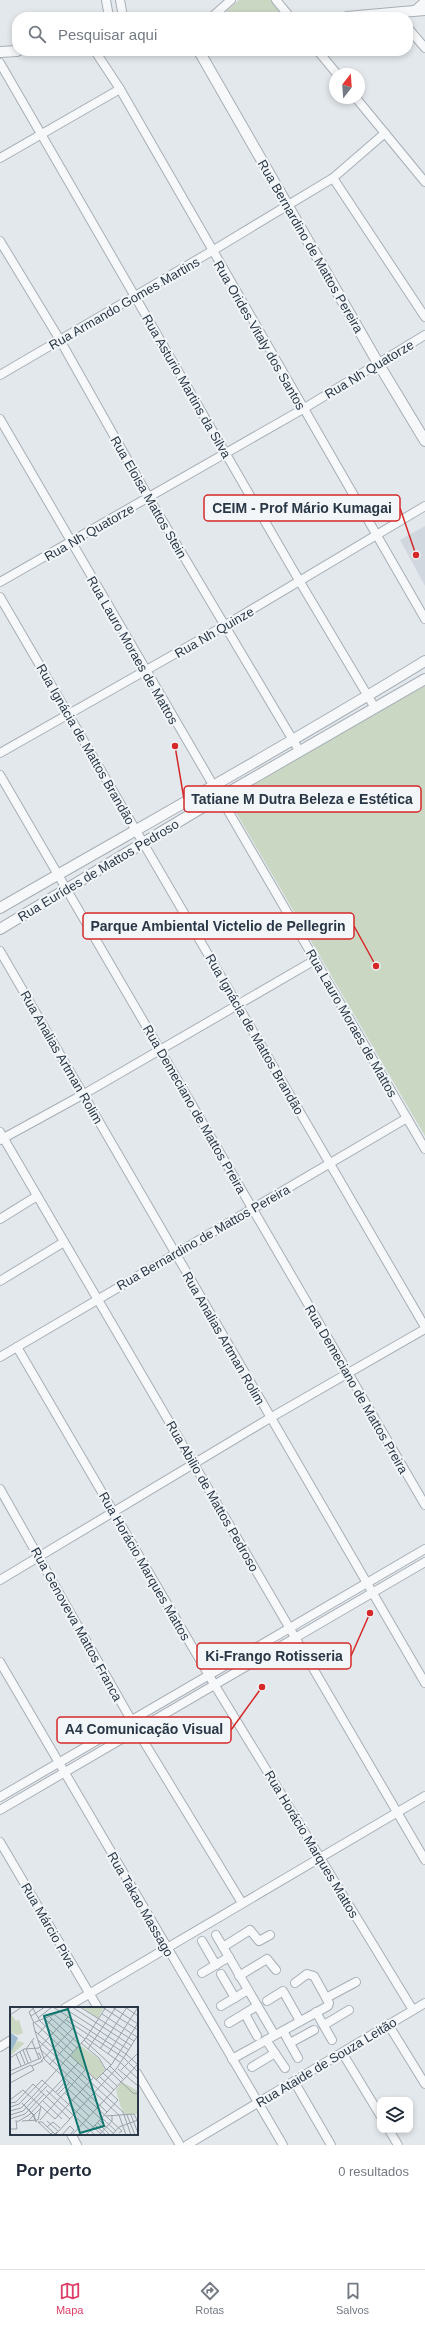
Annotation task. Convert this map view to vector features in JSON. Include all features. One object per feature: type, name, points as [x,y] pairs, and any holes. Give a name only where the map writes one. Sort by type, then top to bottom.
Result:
[{"type":"street","points":[[106,0],[108,12]]},
{"type":"street","points":[[120,0],[122,12]]},
{"type":"street","points":[[218,12],[232,0]]},
{"type":"street","points":[[276,0],[286,12]]},
{"type":"street","points":[[414,11],[425,1]]},
{"type":"street","points":[[410,12],[425,10]]},
{"type":"street","points":[[413,34],[425,48]]},
{"type":"street","points":[[0,52],[12,51]]},
{"type":"street","name":"Rua Orides Vitaly dos Santos","points":[[98,56],[120,89],[425,619]]},
{"type":"street","name":"Rua Bernardino de Mattos Pereira","points":[[202,56],[378,363],[425,441]]},
{"type":"street","points":[[322,56],[332,68]]},
{"type":"street","name":"Rua Asturio Martins da Silva","points":[[0,62],[40,134],[300,582],[375,708]]},
{"type":"street","points":[[0,158],[120,89]]},
{"type":"street","points":[[361,104],[425,182]]},
{"type":"street","name":"Rua Armando Gomes Martins","points":[[0,375],[135,297],[333,178],[384,133]]},
{"type":"street","points":[[333,178],[422,307],[425,317]]},
{"type":"street","name":"Rua Eloisa Mattos Stein","points":[[0,241],[60,340],[149,498],[224,626],[300,752]]},
{"type":"street","name":"Rua Nh Quatorze","points":[[0,582],[303,409],[425,335]]},
{"type":"street","name":"Rua Lauro Moraes de Mattos","points":[[0,419],[70,543],[147,671],[425,1149]]},
{"type":"street","name":"Rua Nh Quinze","points":[[0,753],[68,713],[147,671],[300,582],[376,534],[425,506]]},
{"type":"street","name":"Rua Ignácia de Mattos Brandão","points":[[0,597],[425,1328]]},
{"type":"street","name":"Rua Eurídes de Mattos Pedroso","points":[[0,908],[212,785],[293,741],[425,661]]},
{"type":"street","name":"Rua Eurídes de Mattos Pedroso","points":[[0,929],[220,798],[425,679]]},
{"type":"street","name":"Rua Demeciano de Mattos Preira","points":[[0,775],[58,874],[68,888],[425,1506]]},
{"type":"street","name":"Rua Analias Artman Rolim","points":[[0,951],[425,1684]]},
{"type":"street","points":[[1,1137],[84,1094],[315,960]]},
{"type":"street","name":"Rua Bernardino de Mattos Pereira","points":[[0,1357],[407,1118]]},
{"type":"street","name":"Rua Abilio de Mattos Pedroso","points":[[1,1137],[98,1299],[425,1860]]},
{"type":"street","points":[[0,1219],[37,1196]]},
{"type":"street","points":[[0,1281],[64,1242]]},
{"type":"street","points":[[0,1580],[270,1418],[425,1328]]},
{"type":"street","name":"Rua Horácio Marques Mattos","points":[[17,1347],[209,1676],[413,2010]]},
{"type":"street","name":"Rua Genoveva Mattos Franca","points":[[0,1489],[136,1730],[242,1903]]},
{"type":"street","points":[[0,1797],[425,1549]]},
{"type":"street","points":[[0,1810],[425,1562]]},
{"type":"street","name":"Rua Takao Massago","points":[[0,1662],[232,2059],[284,2145]]},
{"type":"street","points":[[67,2007],[425,1796]]},
{"type":"street","name":"Rua Márcio Piva","points":[[0,1842],[97,2007]]},
{"type":"street","points":[[222,1947],[250,1930],[259,1941],[270,1935]]},
{"type":"street","points":[[216,1935],[274,2034]]},
{"type":"street","points":[[202,1941],[216,1965]]},
{"type":"street","points":[[202,1973],[229,1957]]},
{"type":"street","points":[[240,1976],[267,1959],[276,1970]]},
{"type":"street","points":[[221,1974],[235,1998]]},
{"type":"street","points":[[232,2059],[274,2034],[283,2031],[328,2006],[326,1998],[314,1976],[307,1974],[296,1983]]},
{"type":"street","points":[[326,1998],[356,1982]]},
{"type":"street","points":[[221,2006],[248,1990]]},
{"type":"street","points":[[267,2000],[283,1991],[300,2021]]},
{"type":"street","name":"Rua Ataide de Souza Leitão","points":[[187,2145],[343,2054],[388,2024],[425,2003]]},
{"type":"street","points":[[229,2023],[258,2006]]},
{"type":"street","points":[[324,2025],[349,2010]]},
{"type":"street","points":[[316,2012],[332,2040]]},
{"type":"street","points":[[245,2014],[257,2036]]},
{"type":"street","points":[[388,2024],[425,2084]]},
{"type":"street","points":[[290,2043],[314,2030]]},
{"type":"street","points":[[283,2031],[298,2058]]},
{"type":"street","points":[[266,2040],[285,2068]]},
{"type":"street","points":[[0,2047],[10,2041]]},
{"type":"street","points":[[252,2067],[275,2054]]},
{"type":"street","points":[[343,2054],[377,2110]]},
{"type":"street","points":[[138,2075],[180,2145]]},
{"type":"street","points":[[294,2083],[331,2145]]},
{"type":"street","points":[[391,2133],[398,2145]]},
{"type":"street","points":[[72,2135],[78,2145]]},
{"type":"shaded area","points":[[425,526],[425,586],[400,540]]},
{"type":"green space","points":[[239,0],[271,0],[280,12],[226,12]]},
{"type":"green space","points":[[425,686],[425,1136],[227,797]]},
{"type":"place","name":"CEIM - Prof Mário Kumagai","points":[[416,555]]},
{"type":"place","name":"Tatiane M Dutra Beleza e Estética","points":[[175,746]]},
{"type":"place","name":"Parque Ambiental Victelio de Pellegrin","points":[[376,966]]},
{"type":"place","name":"Ki-Frango Rotisseria","points":[[370,1613]]},
{"type":"place","name":"A4 Comunicação Visual","points":[[262,1687]]}]
